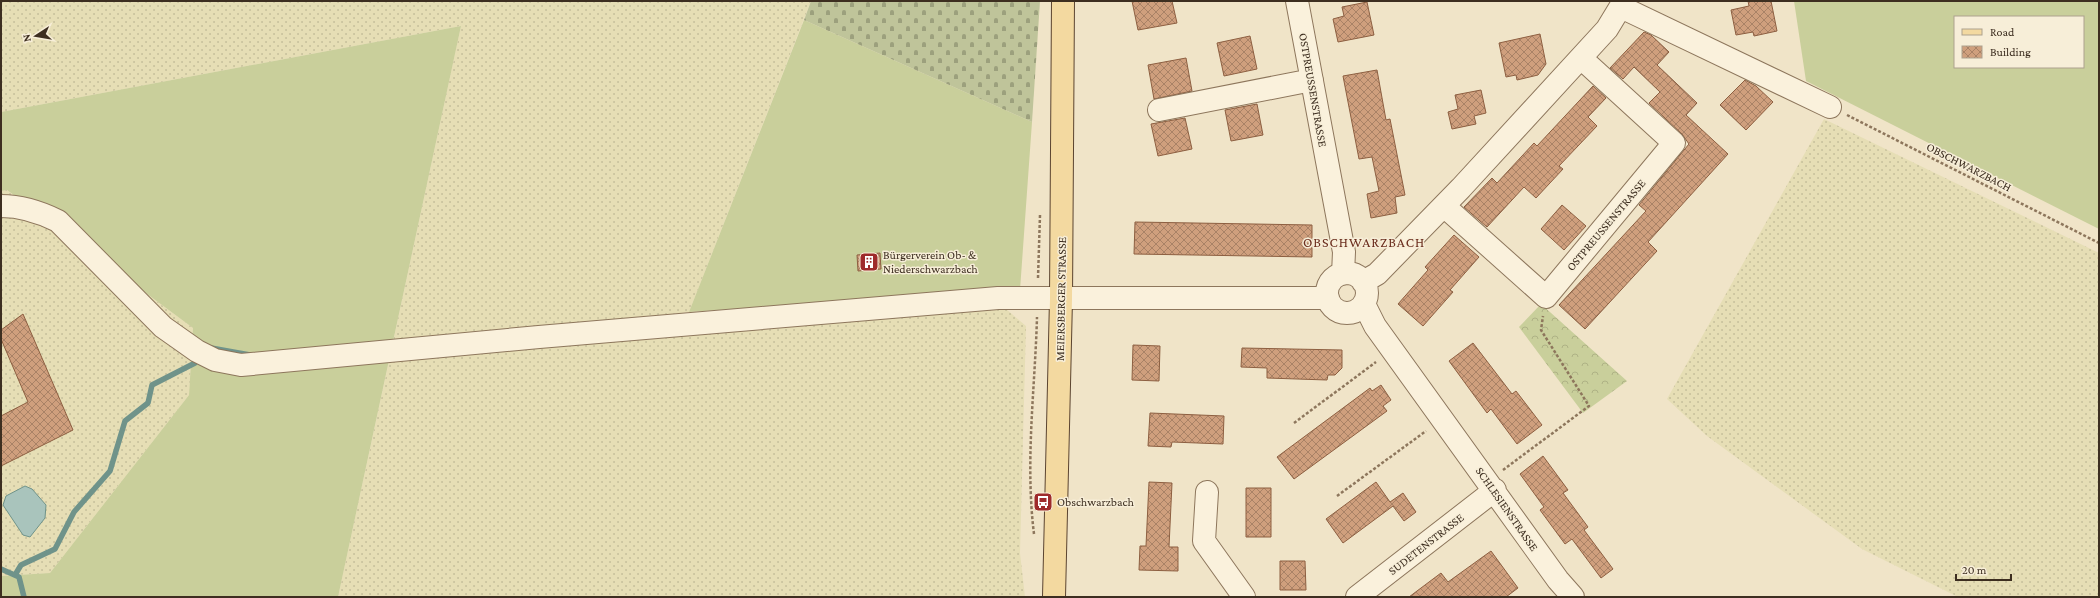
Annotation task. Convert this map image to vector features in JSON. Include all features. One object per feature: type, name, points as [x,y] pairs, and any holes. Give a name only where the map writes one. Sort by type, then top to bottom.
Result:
[{"type":"main road","name":"MEIERSBERGER STRASSE","points":[[1054,597],[1062,299],[1064,1]]},
{"type":"street","name":"OSTPREUSSENSTRASSE","points":[[1297,1],[1344,252],[1343,274]]},
{"type":"street","points":[[1363,282],[1377,274],[1444,206],[1607,29],[1622,4],[1830,107]]},
{"type":"street","name":"OSTPREUSSENSTRASSE","points":[[1546,297],[1674,143],[1581,58]]},
{"type":"street","points":[[1159,110],[1312,80]]},
{"type":"street","points":[[1,206],[15,206],[41,213],[58,221],[163,327],[197,351],[215,360],[240,365],[998,298],[1328,298]]},
{"type":"street","points":[[1444,206],[1546,297]]},
{"type":"street","points":[[1343,274],[1358,276],[1363,282],[1367,289],[1364,304],[1352,313],[1344,313],[1337,310],[1328,298],[1330,283],[1343,274]]},
{"type":"street","name":"SCHLESIENSTRASSE","points":[[1364,304],[1375,326],[1558,580],[1573,597]]},
{"type":"street","name":"SUDETENSTRASSE","points":[[1357,597],[1491,486]]},
{"type":"street","points":[[1207,492],[1204,541],[1244,597]]},
{"type":"path","name":"OBSCHWARZBACH","points":[[1830,107],[2099,243]]},
{"type":"path","points":[[1491,486],[1589,406],[1541,330],[1546,297]]},
{"type":"path","points":[[1294,423],[1393,350]]},
{"type":"path","points":[[1337,496],[1443,419]]},
{"type":"shaded area","points":[[1,1],[811,1],[689,312],[392,347],[461,26],[1,112]]},
{"type":"shaded area","points":[[1824,119],[2099,253],[2099,597],[1958,597],[1862,549],[1707,436],[1667,399]]},
{"type":"shaded area","points":[[7,190],[193,328],[189,395],[50,573],[1,576],[1,191]]},
{"type":"shaded area","points":[[1005,308],[1026,326],[1020,553],[1025,597],[338,597],[389,361],[630,336]]},
{"type":"green space","points":[[811,1],[1040,1],[1032,122],[804,20]]},
{"type":"green space","points":[[1794,1],[2099,1],[2099,229],[1806,81]]},
{"type":"green space","points":[[804,20],[1032,122],[1020,290],[689,312]]},
{"type":"green space","points":[[461,26],[338,597],[1,597],[1,576],[50,573],[189,395],[193,328],[7,190],[1,191],[1,112]]},
{"type":"green space","points":[[1541,304],[1627,381],[1583,413],[1519,327]]},
{"type":"water","points":[[25,486],[32,489],[46,505],[45,518],[30,537],[23,535],[3,505],[6,496]]},
{"type":"building","points":[[1132,1],[1172,1],[1177,23],[1138,30]]},
{"type":"building","points":[[1748,1],[1771,1],[1777,31],[1754,36],[1753,32],[1736,35],[1731,10],[1749,6]]},
{"type":"building","points":[[1367,2],[1374,35],[1338,42],[1333,19],[1344,16],[1342,7]]},
{"type":"building","points":[[1644,32],[1651,35],[1669,52],[1657,65],[1697,103],[1686,115],[1728,154],[1648,242],[1657,251],[1585,329],[1559,305],[1646,211],[1639,205],[1689,144],[1682,134],[1649,103],[1660,92],[1634,67],[1623,79],[1610,68]]},
{"type":"building","points":[[1540,34],[1546,64],[1538,75],[1517,80],[1516,75],[1506,77],[1499,43]]},
{"type":"building","points":[[1250,36],[1257,69],[1224,76],[1217,43]]},
{"type":"building","points":[[1186,58],[1192,91],[1154,99],[1148,65]]},
{"type":"building","points":[[1377,70],[1386,120],[1390,119],[1405,195],[1395,197],[1397,213],[1371,218],[1367,194],[1379,191],[1372,157],[1359,159],[1343,76]]},
{"type":"building","points":[[1745,80],[1756,86],[1773,102],[1746,130],[1720,105]]},
{"type":"building","points":[[1593,86],[1606,98],[1588,117],[1597,126],[1559,166],[1563,169],[1536,198],[1524,187],[1487,227],[1464,207],[1492,178],[1497,183],[1534,143],[1537,146]]},
{"type":"building","points":[[1481,90],[1486,113],[1474,116],[1476,124],[1452,129],[1448,112],[1458,109],[1455,95]]},
{"type":"building","points":[[1257,104],[1263,135],[1231,141],[1225,110]]},
{"type":"building","points":[[1185,118],[1192,149],[1158,156],[1151,124]]},
{"type":"building","points":[[1562,205],[1586,226],[1564,250],[1541,229]]},
{"type":"building","points":[[1135,222],[1312,225],[1312,257],[1134,254]]},
{"type":"building","points":[[1454,235],[1479,257],[1450,290],[1453,292],[1423,326],[1398,304],[1428,270],[1425,267]]},
{"type":"building","name":"Bürgerverein Ob- & Niederschwarzbach","points":[[880,253],[881,269],[858,271],[857,255]]},
{"type":"building","points":[[23,314],[73,430],[1,466],[1,416],[28,402],[1,339],[1,330]]},
{"type":"building","points":[[1473,343],[1512,394],[1516,391],[1542,425],[1517,444],[1491,409],[1487,413],[1449,361]]},
{"type":"building","points":[[1133,345],[1160,346],[1159,381],[1132,380]]},
{"type":"building","points":[[1242,348],[1342,350],[1342,368],[1335,375],[1328,375],[1327,380],[1267,378],[1267,368],[1241,367]]},
{"type":"building","points":[[1381,385],[1391,400],[1383,406],[1387,411],[1294,479],[1277,457],[1370,388],[1372,391]]},
{"type":"building","points":[[1150,413],[1224,416],[1223,444],[1172,442],[1171,447],[1148,446]]},
{"type":"building","points":[[1543,456],[1568,490],[1563,493],[1588,527],[1584,530],[1613,569],[1601,578],[1572,539],[1565,544],[1540,510],[1544,507],[1520,474]]},
{"type":"building","points":[[1149,482],[1172,483],[1169,547],[1178,547],[1178,571],[1139,570],[1140,546],[1146,546]]},
{"type":"building","points":[[1376,482],[1390,502],[1403,493],[1416,512],[1404,521],[1393,506],[1343,543],[1326,519]]},
{"type":"building","points":[[1246,488],[1271,488],[1271,537],[1246,537]]},
{"type":"building","points":[[1491,551],[1518,588],[1506,597],[1409,597],[1441,573],[1448,582]]},
{"type":"building","points":[[1280,561],[1305,561],[1306,590],[1280,590]]},
{"type":"waterway","points":[[211,348],[250,355]]},
{"type":"waterway","points":[[15,575],[21,565],[55,549],[74,512],[110,471],[125,421],[148,403],[152,385],[195,363]]},
{"type":"waterway","points":[[1,569],[19,577],[24,597]]},
{"type":"place","name":"Bürgerverein Ob- & Niederschwarzbach","points":[[869,262]]},
{"type":"place","name":"Obschwarzbach","points":[[1043,502]]},
{"type":"district","name":"OBSCHWARZBACH","points":[[1364,242]]}]
